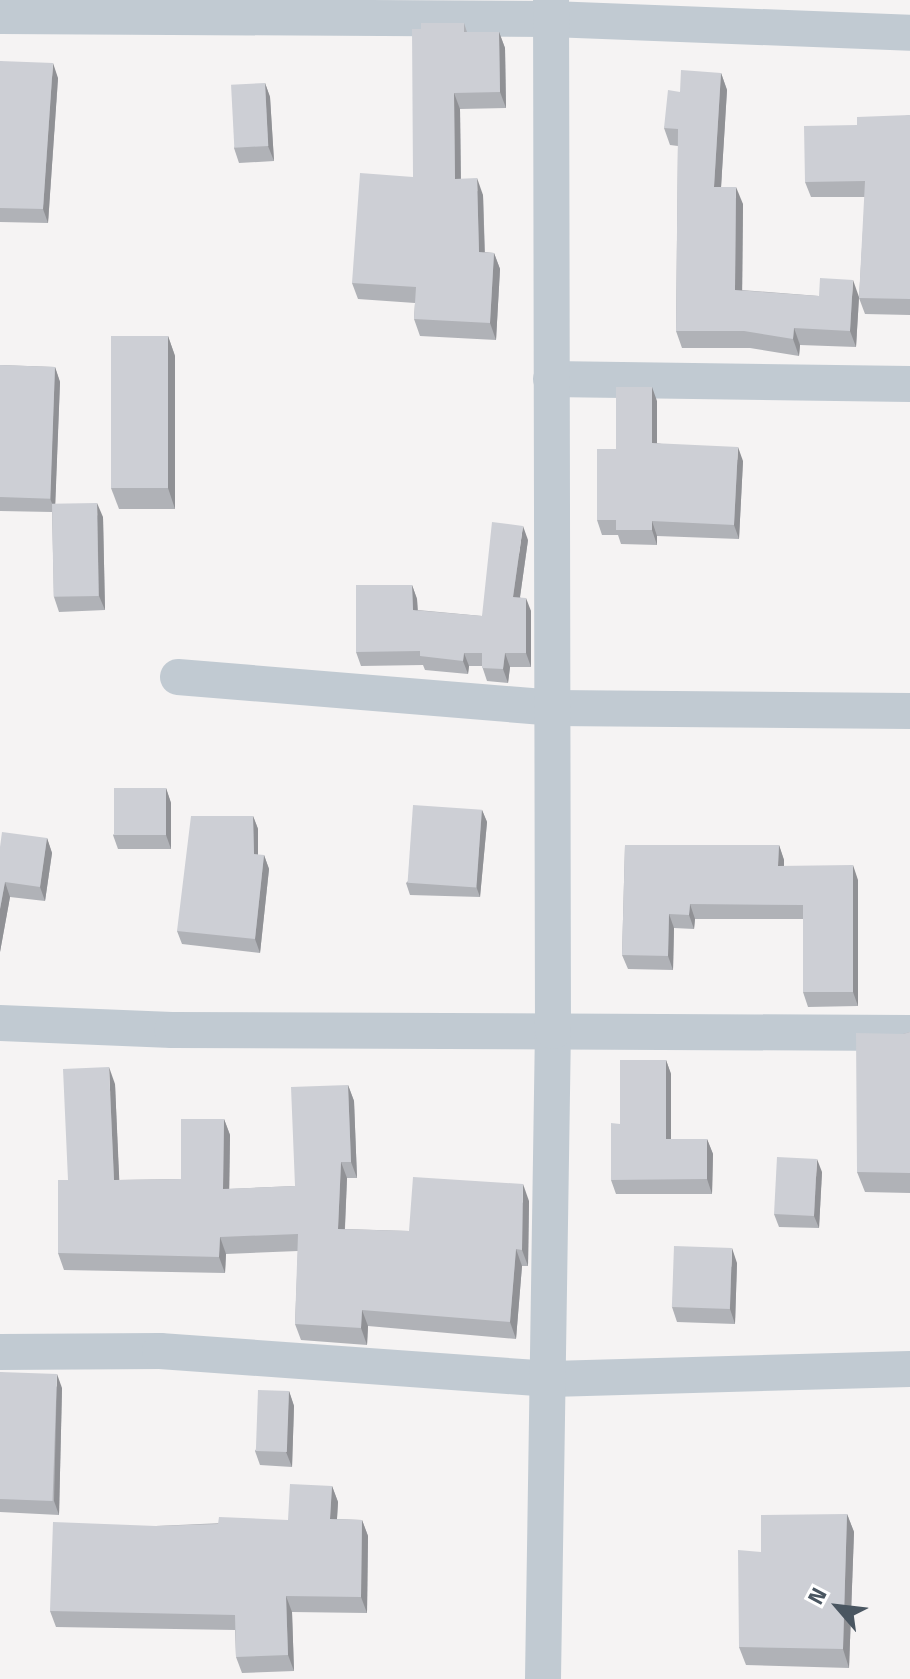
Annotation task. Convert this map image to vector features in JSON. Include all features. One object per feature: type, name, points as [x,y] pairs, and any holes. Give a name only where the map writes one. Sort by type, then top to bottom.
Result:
[{"type":"street","points":[[0,16],[551,10],[910,33]]},
{"type":"street","points":[[543,1679],[551,1379],[553,1031],[551,10]]},
{"type":"street","points":[[551,379],[910,384]]},
{"type":"street","points":[[178,677],[553,708],[910,711]]},
{"type":"street","points":[[0,1023],[172,1030],[910,1033]]},
{"type":"street","points":[[0,1352],[160,1351],[551,1379],[910,1369]]},
{"type":"building","points":[[421,23],[464,23],[464,32],[499,32],[500,92],[454,93],[455,179],[477,178],[479,252],[494,253],[490,323],[414,319],[416,287],[352,283],[360,173],[413,177],[412,29],[421,29]]},
{"type":"building","points":[[0,61],[53,63],[43,209],[0,208]]},
{"type":"building","points":[[681,70],[721,73],[714,187],[736,187],[735,290],[819,296],[820,278],[853,280],[850,331],[794,328],[793,339],[744,331],[676,331],[678,129],[664,128],[668,90],[680,92]]},
{"type":"building","points":[[265,83],[268,146],[234,148],[231,85]]},
{"type":"building","points":[[910,115],[910,299],[859,298],[865,181],[805,182],[804,126],[857,125],[857,117]]},
{"type":"building","points":[[111,336],[168,336],[168,488],[111,488]]},
{"type":"building","points":[[0,365],[55,367],[50,499],[0,497]]},
{"type":"building","points":[[616,387],[652,387],[652,443],[738,447],[734,525],[652,521],[652,530],[616,530],[616,520],[597,520],[597,449],[616,449]]},
{"type":"building","points":[[97,503],[99,596],[54,597],[52,504]]},
{"type":"building","points":[[492,522],[523,526],[513,597],[526,598],[526,653],[505,653],[503,669],[482,668],[482,653],[464,653],[463,661],[420,656],[420,651],[356,652],[356,585],[412,585],[413,610],[482,616]]},
{"type":"building","points":[[114,788],[166,788],[166,835],[114,835]]},
{"type":"building","points":[[413,805],[482,810],[476,888],[408,883]]},
{"type":"building","points":[[191,816],[253,816],[254,854],[264,855],[255,939],[177,931]]},
{"type":"building","points":[[2,832],[47,838],[40,887],[5,882],[0,909],[0,847]]},
{"type":"building","points":[[625,845],[779,845],[778,866],[853,865],[853,992],[803,992],[803,905],[690,904],[689,915],[669,914],[668,956],[622,955]]},
{"type":"building","points":[[910,1032],[910,1173],[857,1172],[856,1033]]},
{"type":"building","points":[[620,1060],[666,1060],[666,1139],[707,1139],[707,1179],[611,1180],[611,1123],[620,1124]]},
{"type":"building","points":[[109,1067],[114,1180],[181,1179],[181,1119],[224,1119],[223,1189],[295,1186],[291,1087],[348,1085],[351,1162],[341,1162],[338,1229],[409,1231],[413,1177],[523,1184],[522,1250],[516,1249],[510,1322],[362,1310],[361,1328],[295,1324],[298,1234],[220,1237],[219,1257],[58,1253],[58,1180],[68,1180],[63,1069]]},
{"type":"building","points":[[777,1157],[817,1159],[814,1216],[774,1214]]},
{"type":"building","points":[[674,1246],[732,1248],[730,1309],[672,1307]]},
{"type":"building","points":[[0,1372],[57,1374],[53,1501],[0,1499]]},
{"type":"building","points":[[258,1390],[289,1391],[287,1452],[256,1451]]},
{"type":"building","points":[[290,1484],[332,1486],[330,1519],[362,1520],[361,1597],[286,1596],[288,1655],[236,1657],[235,1615],[50,1611],[53,1522],[156,1526],[218,1524],[219,1517],[288,1520]]},
{"type":"building","points":[[847,1514],[843,1649],[739,1647],[738,1550],[761,1552],[761,1515]]}]
